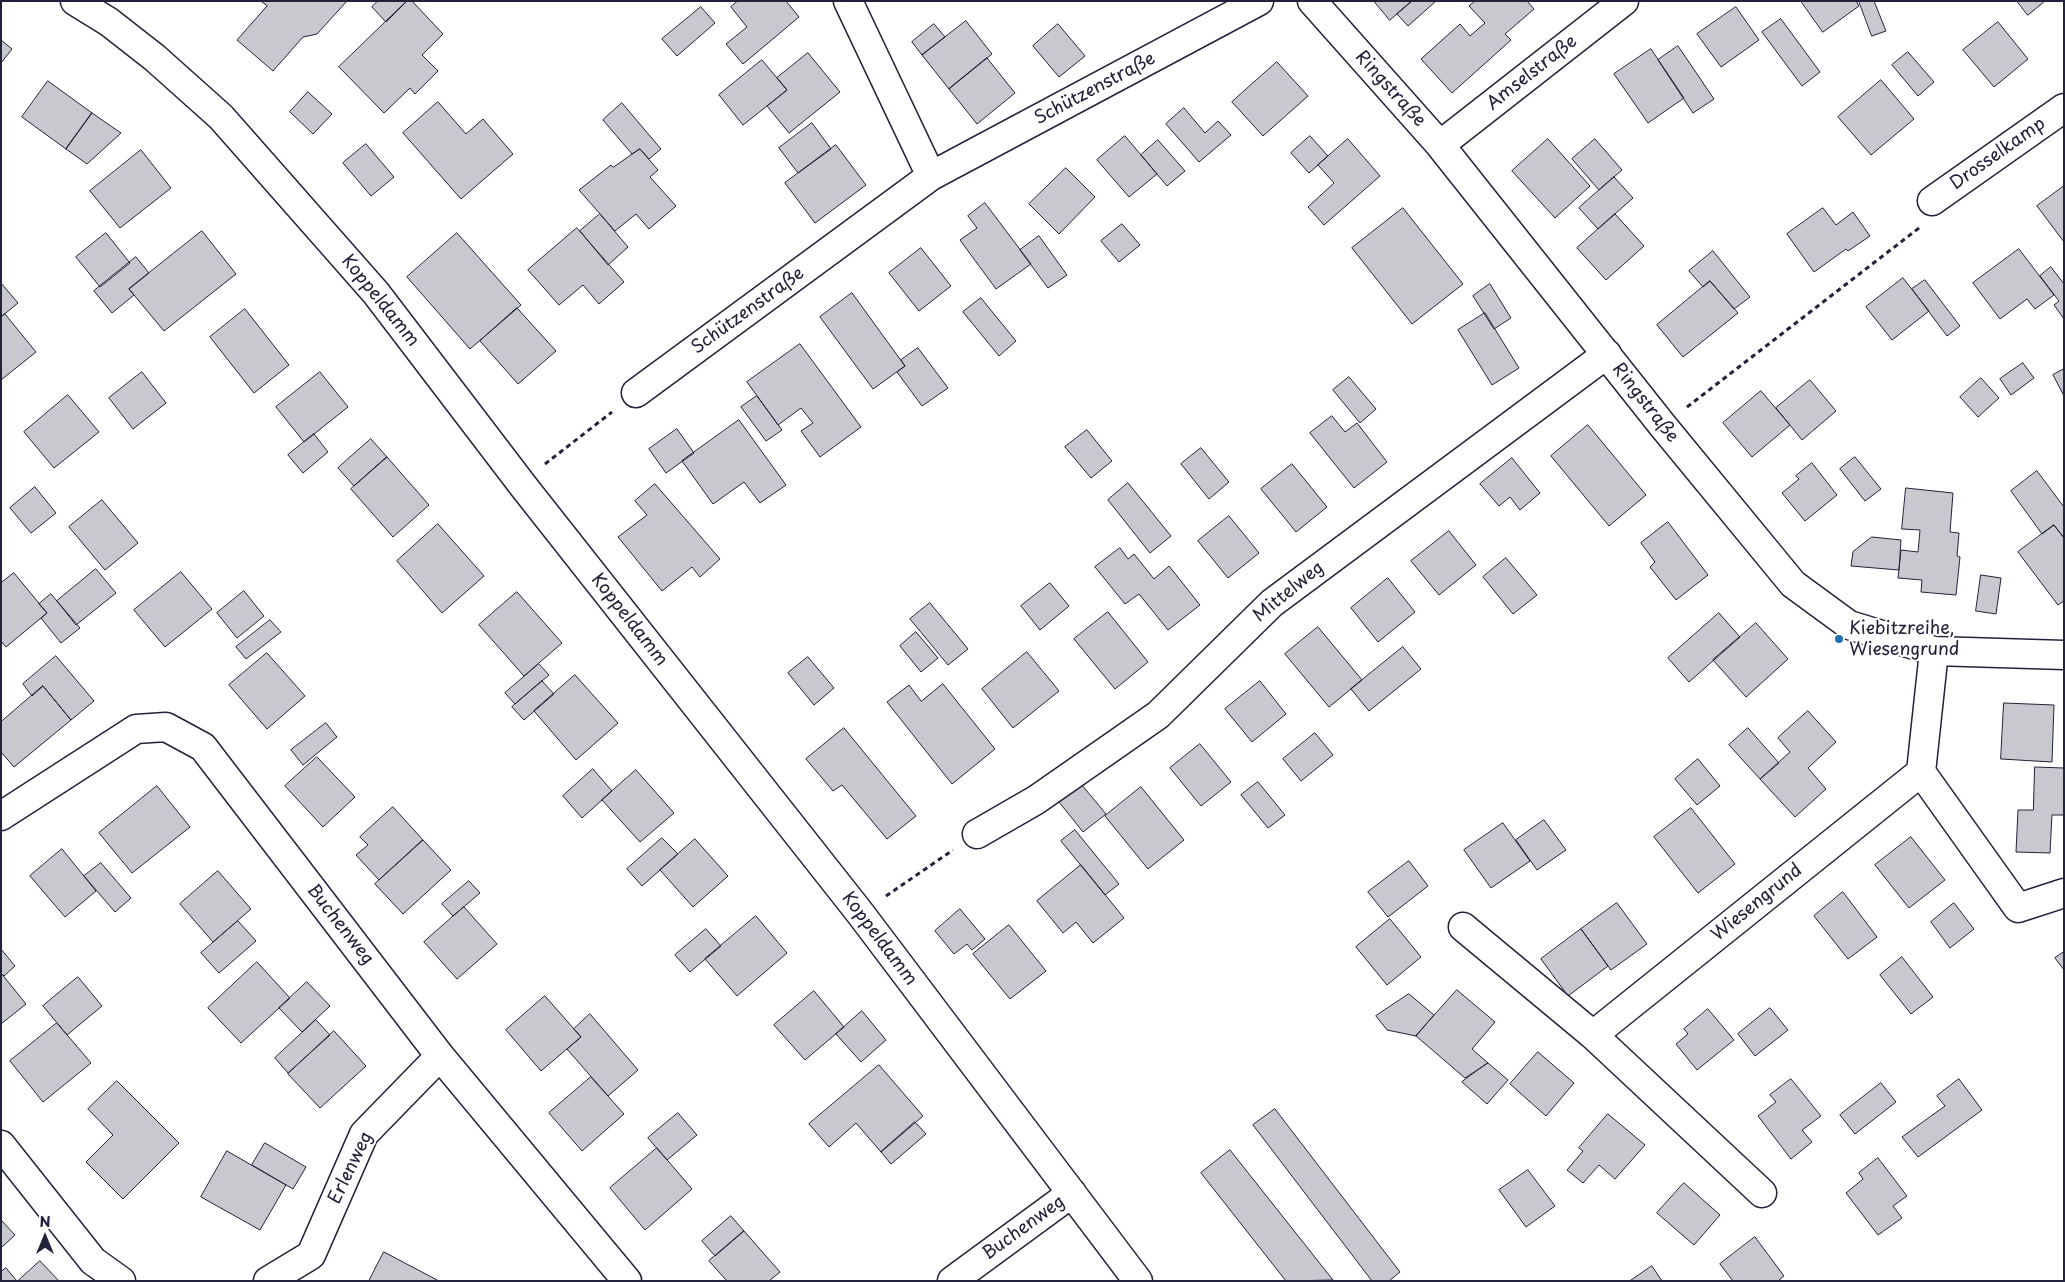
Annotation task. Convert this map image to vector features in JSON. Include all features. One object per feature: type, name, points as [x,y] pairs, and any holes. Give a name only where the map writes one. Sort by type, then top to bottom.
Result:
[{"type":"street","name":"Koppeldamm","points":[[76,1],[109,22],[155,58],[221,117],[376,293],[522,483],[860,913],[1138,1281]]},
{"type":"street","points":[[848,1],[931,176]]},
{"type":"street","name":"Schützenstraße","points":[[636,393],[931,176],[1259,1]]},
{"type":"street","name":"Ringstraße","points":[[1312,1],[1440,145],[1663,426],[1793,584],[1849,625],[1934,650],[2064,655]]},
{"type":"street","name":"Amselstraße","points":[[1440,145],[1624,1]]},
{"type":"street","name":"Drosselkamp","points":[[1932,201],[2064,108]]},
{"type":"street","name":"Mittelweg","points":[[977,834],[1036,800],[1158,715],[1272,602],[1606,354]]},
{"type":"street","points":[[1934,650],[1921,772],[2018,908],[2064,893]]},
{"type":"street","name":"Buchenweg","points":[[1,816],[136,730],[166,727],[203,747],[440,1056],[627,1281]]},
{"type":"street","name":"Wiesengrund","points":[[1593,1035],[1921,772]]},
{"type":"street","points":[[1463,927],[1593,1035],[1762,1193]]},
{"type":"street","name":"Erlenweg","points":[[268,1281],[311,1254],[364,1134],[440,1056]]},
{"type":"street","points":[[1,1145],[93,1261],[121,1281]]},
{"type":"street","name":"Buchenweg","points":[[952,1281],[1072,1193]]},
{"type":"path","points":[[1663,426],[1918,229],[1932,201]]},
{"type":"path","points":[[522,483],[636,393]]},
{"type":"path","points":[[898,888],[977,834]]},
{"type":"building","points":[[261,1],[347,1],[317,34],[303,37],[273,71],[237,40],[267,6]]},
{"type":"building","points":[[378,1],[407,1],[386,22],[372,7]]},
{"type":"building","points":[[407,1],[412,1],[443,34],[422,55],[438,71],[415,94],[410,88],[384,113],[339,67]]},
{"type":"building","points":[[738,1],[786,1],[799,17],[743,64],[726,44],[747,27],[731,7]]},
{"type":"building","points":[[1374,1],[1412,1],[1390,20]]},
{"type":"building","points":[[1412,1],[1436,1],[1408,26],[1397,14]]},
{"type":"building","points":[[1475,1],[1527,1],[1534,9],[1505,34],[1511,40],[1452,93],[1421,59],[1460,24],[1470,36],[1485,23],[1469,6]]},
{"type":"building","points":[[1801,1],[1856,1],[1859,6],[1823,32]]},
{"type":"building","points":[[1859,1],[1874,1],[1886,31],[1872,36]]},
{"type":"building","points":[[2017,1],[2045,1],[2028,15]]},
{"type":"building","points":[[701,7],[715,23],[677,56],[662,39]]},
{"type":"building","points":[[1736,7],[1759,40],[1721,67],[1697,34]]},
{"type":"building","points":[[1781,19],[1820,72],[1802,86],[1762,32]]},
{"type":"building","points":[[966,21],[992,54],[949,89],[922,55]]},
{"type":"building","points":[[1998,22],[2028,59],[1994,87],[1963,50]]},
{"type":"building","points":[[934,24],[945,37],[922,55],[912,42]]},
{"type":"building","points":[[1058,24],[1085,56],[1059,77],[1033,46]]},
{"type":"building","points":[[1,40],[12,49],[1,63]]},
{"type":"building","points":[[1678,46],[1714,99],[1693,113],[1658,60]]},
{"type":"building","points":[[1651,49],[1684,98],[1648,123],[1614,74]]},
{"type":"building","points":[[1908,52],[1934,82],[1918,96],[1892,65]]},
{"type":"building","points":[[808,53],[840,92],[789,133],[767,106],[787,90],[777,78]]},
{"type":"building","points":[[987,58],[1015,93],[977,124],[949,89]]},
{"type":"building","points":[[762,60],[787,90],[743,125],[719,95]]},
{"type":"building","points":[[1277,62],[1308,96],[1263,136],[1232,102]]},
{"type":"building","points":[[1881,80],[1914,119],[1871,155],[1838,117]]},
{"type":"building","points":[[48,81],[92,113],[66,149],[22,117]]},
{"type":"building","points":[[308,92],[332,114],[313,134],[290,112]]},
{"type":"building","points":[[438,102],[466,134],[483,119],[513,154],[461,199],[403,133]]},
{"type":"building","points":[[622,103],[661,149],[649,159],[640,149],[632,154],[603,120]]},
{"type":"building","points":[[1184,108],[1205,133],[1218,121],[1231,135],[1199,162],[1166,124]]},
{"type":"building","points":[[92,113],[121,133],[87,164],[66,149]]},
{"type":"building","points":[[812,123],[831,149],[798,173],[779,148]]},
{"type":"building","points":[[1125,136],[1157,174],[1129,197],[1097,160]]},
{"type":"building","points":[[1310,136],[1328,156],[1309,173],[1291,153]]},
{"type":"building","points":[[1348,139],[1380,176],[1324,225],[1308,207],[1334,183],[1318,165]]},
{"type":"building","points":[[1548,139],[1590,186],[1555,218],[1512,171]]},
{"type":"building","points":[[1595,139],[1622,170],[1599,190],[1572,159]]},
{"type":"building","points":[[1158,140],[1185,171],[1167,186],[1141,155]]},
{"type":"building","points":[[366,144],[394,177],[371,196],[343,163]]},
{"type":"building","points":[[836,145],[866,185],[815,223],[785,183]]},
{"type":"building","points":[[640,149],[658,170],[650,177],[676,206],[649,229],[636,214],[615,231],[579,190],[611,165],[613,167]]},
{"type":"building","points":[[141,150],[171,188],[120,228],[90,191]]},
{"type":"building","points":[[1066,168],[1095,197],[1059,234],[1029,204]]},
{"type":"building","points":[[1614,177],[1633,198],[1598,229],[1579,208]]},
{"type":"building","points":[[2064,186],[2064,242],[2037,206]]},
{"type":"building","points":[[985,203],[1031,264],[996,289],[960,240],[977,228],[968,216]]},
{"type":"building","points":[[1403,208],[1463,284],[1412,324],[1352,248]]},
{"type":"building","points":[[1823,208],[1836,225],[1853,212],[1870,236],[1848,251],[1846,249],[1814,272],[1787,234]]},
{"type":"building","points":[[600,214],[628,247],[608,265],[580,231]]},
{"type":"building","points":[[1615,214],[1644,246],[1606,280],[1577,248]]},
{"type":"building","points":[[1122,224],[1140,245],[1119,262],[1101,241]]},
{"type":"building","points":[[577,228],[624,282],[599,304],[583,285],[559,305],[528,270]]},
{"type":"building","points":[[202,231],[236,274],[164,331],[129,289]]},
{"type":"building","points":[[106,233],[130,263],[100,287],[76,257]]},
{"type":"building","points":[[457,233],[521,305],[470,349],[407,277]]},
{"type":"building","points":[[1039,236],[1067,275],[1048,288],[1020,250]]},
{"type":"building","points":[[921,248],[951,286],[919,311],[889,273]]},
{"type":"building","points":[[2019,249],[2054,295],[2035,309],[2027,299],[2000,319],[1973,283]]},
{"type":"building","points":[[1713,251],[1750,297],[1734,309],[1710,281],[1703,287],[1689,271]]},
{"type":"building","points":[[136,257],[149,273],[129,289],[134,295],[112,313],[94,291]]},
{"type":"building","points":[[2051,267],[2064,284],[2064,319],[2054,305],[2059,301],[2040,276]]},
{"type":"building","points":[[1903,278],[1929,311],[1892,340],[1866,307]]},
{"type":"building","points":[[1925,280],[1960,326],[1947,336],[1912,289]]},
{"type":"building","points":[[1710,281],[1738,313],[1683,357],[1657,325]]},
{"type":"building","points":[[1,283],[18,303],[1,317]]},
{"type":"building","points":[[1490,284],[1511,318],[1494,329],[1473,296]]},
{"type":"building","points":[[852,293],[905,366],[873,389],[820,317]]},
{"type":"building","points":[[981,298],[1016,341],[999,356],[963,312]]},
{"type":"building","points":[[517,308],[556,351],[518,384],[480,341]]},
{"type":"building","points":[[245,309],[289,365],[254,393],[210,337]]},
{"type":"building","points":[[1485,313],[1519,368],[1492,385],[1458,330]]},
{"type":"building","points":[[5,314],[36,352],[1,380],[1,317]]},
{"type":"building","points":[[800,344],[861,427],[820,457],[801,431],[813,423],[801,408],[778,425],[747,382]]},
{"type":"building","points":[[918,348],[948,388],[922,406],[897,372],[905,366],[901,360]]},
{"type":"building","points":[[2023,363],[2034,378],[2011,395],[2000,379]]},
{"type":"building","points":[[2064,369],[2064,396],[2053,375]]},
{"type":"building","points":[[142,372],[166,403],[133,429],[109,398]]},
{"type":"building","points":[[320,372],[348,407],[304,442],[276,407]]},
{"type":"building","points":[[1349,377],[1376,409],[1360,423],[1333,390]]},
{"type":"building","points":[[1981,378],[1999,398],[1978,417],[1960,397]]},
{"type":"building","points":[[1810,380],[1836,411],[1802,440],[1776,408]]},
{"type":"building","points":[[1761,391],[1790,425],[1752,457],[1723,423]]},
{"type":"building","points":[[68,395],[99,432],[54,468],[24,432]]},
{"type":"building","points":[[757,396],[782,430],[766,441],[741,407]]},
{"type":"building","points":[[1332,416],[1345,432],[1357,423],[1387,462],[1354,488],[1310,433]]},
{"type":"building","points":[[739,420],[786,485],[760,503],[744,482],[713,504],[682,461]]},
{"type":"building","points":[[1588,425],[1646,495],[1609,526],[1551,456]]},
{"type":"building","points":[[677,429],[694,453],[666,473],[649,449]]},
{"type":"building","points":[[1087,430],[1112,461],[1091,478],[1065,447]]},
{"type":"building","points":[[314,434],[328,452],[303,473],[288,455]]},
{"type":"building","points":[[371,439],[387,457],[354,486],[338,468]]},
{"type":"building","points":[[1201,448],[1229,482],[1209,499],[1181,464]]},
{"type":"building","points":[[387,457],[429,505],[393,537],[351,489]]},
{"type":"building","points":[[1855,457],[1881,489],[1865,501],[1840,469]]},
{"type":"building","points":[[1512,458],[1540,493],[1520,510],[1510,497],[1499,506],[1480,484]]},
{"type":"building","points":[[1812,463],[1837,495],[1805,521],[1782,493],[1799,479],[1796,476]]},
{"type":"building","points":[[1292,464],[1327,507],[1296,532],[1261,489]]},
{"type":"building","points":[[2037,471],[2064,507],[2064,538],[2054,525],[2042,534],[2011,491]]},
{"type":"building","points":[[1128,483],[1171,536],[1150,553],[1108,500]]},
{"type":"building","points":[[655,484],[720,559],[700,577],[692,567],[662,591],[618,537],[647,515],[635,501]]},
{"type":"building","points":[[35,487],[56,513],[31,533],[10,508]]},
{"type":"building","points":[[1906,488],[1953,493],[1950,532],[1959,533],[1957,556],[1960,557],[1956,595],[1921,592],[1922,580],[1898,578],[1901,550],[1918,552],[1920,530],[1902,529]]},
{"type":"building","points":[[102,500],[138,543],[105,570],[69,527]]},
{"type":"building","points":[[1229,516],[1259,553],[1228,578],[1198,541]]},
{"type":"building","points":[[1668,522],[1708,575],[1676,600],[1650,567],[1655,562],[1641,543]]},
{"type":"building","points":[[438,524],[484,576],[442,613],[397,561]]},
{"type":"building","points":[[2054,525],[2064,538],[2064,601],[2058,605],[2018,552]]},
{"type":"building","points":[[1449,531],[1476,565],[1439,595],[1411,561]]},
{"type":"building","points":[[1872,537],[1901,540],[1899,570],[1851,566],[1853,552]]},
{"type":"building","points":[[1120,548],[1128,559],[1134,554],[1154,579],[1169,566],[1200,605],[1168,630],[1139,594],[1125,604],[1095,567]]},
{"type":"building","points":[[1506,558],[1537,595],[1513,614],[1483,577]]},
{"type":"building","points":[[96,569],[116,593],[76,625],[57,601]]},
{"type":"building","points":[[181,572],[212,609],[165,647],[134,610]]},
{"type":"building","points":[[14,573],[47,613],[6,647],[1,641],[1,583]]},
{"type":"building","points":[[1981,575],[2001,578],[1996,614],[1976,611]]},
{"type":"building","points":[[1388,578],[1415,612],[1378,642],[1351,608]]},
{"type":"building","points":[[1050,583],[1069,606],[1040,630],[1021,606]]},
{"type":"building","points":[[244,591],[264,616],[237,638],[217,613]]},
{"type":"building","points":[[517,592],[562,643],[524,676],[479,625]]},
{"type":"building","points":[[51,594],[80,628],[61,643],[41,618],[47,613],[39,604]]},
{"type":"building","points":[[930,603],[968,649],[948,665],[910,619]]},
{"type":"building","points":[[1108,612],[1148,662],[1115,689],[1074,639]]},
{"type":"building","points":[[1719,613],[1740,637],[1689,682],[1668,658]]},
{"type":"building","points":[[270,620],[281,632],[246,659],[236,647]]},
{"type":"building","points":[[1756,623],[1788,659],[1746,697],[1713,660]]},
{"type":"building","points":[[1318,627],[1362,680],[1329,707],[1285,654]]},
{"type":"building","points":[[916,632],[938,658],[921,672],[900,646]]},
{"type":"building","points":[[1403,647],[1421,669],[1369,711],[1351,689]]},
{"type":"building","points":[[1027,652],[1059,691],[1013,728],[982,689]]},
{"type":"building","points":[[267,653],[305,696],[267,729],[229,685]]},
{"type":"building","points":[[56,656],[94,701],[71,720],[43,686],[32,696],[23,684]]},
{"type":"building","points":[[808,657],[834,688],[814,705],[788,673]]},
{"type":"building","points":[[539,664],[549,675],[515,704],[505,693]]},
{"type":"building","points":[[575,675],[618,723],[576,760],[534,711]]},
{"type":"building","points":[[542,681],[554,694],[524,720],[512,707]]},
{"type":"building","points":[[1260,681],[1286,714],[1252,742],[1225,709]]},
{"type":"building","points":[[943,684],[995,749],[952,784],[887,702],[909,685],[921,701]]},
{"type":"building","points":[[43,686],[71,720],[14,767],[1,752],[1,722]]},
{"type":"building","points":[[2004,703],[2054,705],[2052,762],[2001,759]]},
{"type":"building","points":[[1808,711],[1836,742],[1808,768],[1826,789],[1795,817],[1760,779],[1790,752],[1778,738]]},
{"type":"building","points":[[326,723],[337,737],[303,765],[291,750]]},
{"type":"building","points":[[844,728],[916,816],[887,839],[842,785],[833,791],[806,759]]},
{"type":"building","points":[[1748,728],[1779,763],[1760,779],[1729,745]]},
{"type":"building","points":[[1315,733],[1333,755],[1301,781],[1283,759]]},
{"type":"building","points":[[1200,744],[1231,782],[1201,806],[1170,768]]},
{"type":"building","points":[[317,757],[355,797],[323,827],[285,786]]},
{"type":"building","points":[[1698,759],[1720,786],[1697,805],[1675,779]]},
{"type":"building","points":[[2035,767],[2064,768],[2064,815],[2052,815],[2050,853],[2016,852],[2018,810],[2033,810]]},
{"type":"building","points":[[593,769],[612,791],[582,818],[563,796]]},
{"type":"building","points":[[636,770],[674,813],[640,842],[602,800]]},
{"type":"building","points":[[1258,782],[1285,815],[1268,828],[1241,795]]},
{"type":"building","points":[[1081,784],[1106,814],[1083,832],[1059,802]]},
{"type":"building","points":[[157,786],[190,827],[132,873],[99,833]]},
{"type":"building","points":[[1141,787],[1184,840],[1148,869],[1105,816]]},
{"type":"building","points":[[393,807],[423,840],[379,880],[356,855],[368,845],[360,837]]},
{"type":"building","points":[[1691,808],[1735,864],[1698,893],[1654,837]]},
{"type":"building","points":[[1544,820],[1566,850],[1537,870],[1516,840]]},
{"type":"building","points":[[1503,823],[1530,861],[1491,888],[1464,850]]},
{"type":"building","points":[[1075,830],[1119,884],[1105,895],[1061,841]]},
{"type":"building","points":[[1911,837],[1945,880],[1909,908],[1875,865]]},
{"type":"building","points":[[662,838],[678,854],[642,886],[627,869]]},
{"type":"building","points":[[695,839],[728,876],[693,907],[660,870]]},
{"type":"building","points":[[423,840],[451,870],[403,914],[375,884]]},
{"type":"building","points":[[62,849],[96,891],[65,917],[30,876]]},
{"type":"building","points":[[1409,861],[1428,886],[1388,917],[1368,892]]},
{"type":"building","points":[[101,863],[131,898],[115,912],[84,876]]},
{"type":"building","points":[[1081,865],[1124,918],[1093,943],[1076,922],[1063,933],[1037,901]]},
{"type":"building","points":[[218,871],[251,909],[213,942],[180,904]]},
{"type":"building","points":[[469,881],[480,893],[453,916],[442,904]]},
{"type":"building","points":[[1843,892],[1877,937],[1848,959],[1814,916]]},
{"type":"building","points":[[1617,903],[1647,944],[1611,970],[1581,929]]},
{"type":"building","points":[[1954,903],[1974,929],[1950,948],[1931,922]]},
{"type":"building","points":[[464,907],[497,944],[457,979],[424,942]]},
{"type":"building","points":[[960,909],[985,939],[972,950],[967,944],[954,954],[935,931]]},
{"type":"building","points":[[756,916],[787,953],[737,996],[705,959]]},
{"type":"building","points":[[1390,919],[1421,957],[1387,985],[1356,947]]},
{"type":"building","points":[[238,921],[256,941],[219,973],[201,953]]},
{"type":"building","points":[[1009,925],[1046,971],[1010,999],[973,954]]},
{"type":"building","points":[[706,929],[721,946],[690,972],[675,955]]},
{"type":"building","points":[[1581,929],[1608,966],[1568,996],[1541,959]]},
{"type":"building","points":[[1,949],[15,966],[4,976],[1,973]]},
{"type":"building","points":[[2064,952],[2064,970],[2055,958]]},
{"type":"building","points":[[1902,957],[1933,997],[1911,1014],[1880,975]]},
{"type":"building","points":[[257,962],[290,998],[241,1043],[208,1008]]},
{"type":"building","points":[[1,973],[26,1004],[1,1024]]},
{"type":"building","points":[[78,977],[102,1006],[67,1035],[43,1006]]},
{"type":"building","points":[[307,982],[330,1006],[302,1032],[279,1008]]},
{"type":"building","points":[[1457,990],[1495,1022],[1472,1049],[1488,1063],[1465,1078],[1416,1036]]},
{"type":"building","points":[[814,991],[844,1027],[805,1060],[774,1025]]},
{"type":"building","points":[[1409,994],[1434,1015],[1416,1036],[1387,1030],[1376,1016]]},
{"type":"building","points":[[545,996],[581,1037],[541,1071],[506,1030]]},
{"type":"building","points":[[1770,1008],[1788,1030],[1755,1056],[1738,1034]]},
{"type":"building","points":[[1708,1009],[1734,1040],[1697,1070],[1676,1044],[1688,1034],[1684,1029]]},
{"type":"building","points":[[862,1011],[886,1040],[861,1062],[836,1034]]},
{"type":"building","points":[[590,1014],[638,1070],[608,1096],[567,1049],[581,1037],[574,1029]]},
{"type":"building","points":[[316,1020],[330,1035],[288,1073],[275,1058]]},
{"type":"building","points":[[57,1023],[91,1063],[43,1102],[10,1061]]},
{"type":"building","points":[[334,1031],[366,1066],[320,1108],[288,1074]]},
{"type":"building","points":[[1538,1052],[1574,1083],[1546,1116],[1510,1084]]},
{"type":"building","points":[[1488,1063],[1508,1080],[1487,1104],[1462,1082]]},
{"type":"building","points":[[879,1065],[923,1116],[881,1152],[856,1123],[829,1147],[809,1124]]},
{"type":"building","points":[[591,1077],[624,1114],[582,1151],[549,1113]]},
{"type":"building","points":[[1791,1079],[1821,1116],[1802,1130],[1812,1142],[1791,1159],[1758,1116],[1776,1102],[1770,1095]]},
{"type":"building","points":[[1959,1079],[1982,1110],[1918,1157],[1902,1137],[1945,1106],[1937,1096]]},
{"type":"building","points":[[117,1081],[179,1143],[123,1199],[86,1162],[113,1135],[88,1109]]},
{"type":"building","points":[[1881,1083],[1896,1102],[1855,1134],[1840,1115]]},
{"type":"building","points":[[1275,1109],[1400,1272],[1389,1281],[1372,1281],[1253,1125]]},
{"type":"building","points":[[678,1113],[697,1135],[667,1160],[648,1138]]},
{"type":"building","points":[[1608,1114],[1645,1145],[1615,1179],[1599,1165],[1583,1183],[1567,1170],[1583,1151],[1579,1148]]},
{"type":"building","points":[[915,1122],[926,1134],[891,1164],[881,1152]]},
{"type":"building","points":[[265,1143],[306,1167],[293,1189],[252,1165]]},
{"type":"building","points":[[657,1148],[692,1189],[645,1230],[610,1188]]},
{"type":"building","points":[[1230,1150],[1333,1280],[1286,1281],[1201,1173]]},
{"type":"building","points":[[227,1151],[286,1185],[260,1230],[201,1197]]},
{"type":"building","points":[[1878,1158],[1907,1196],[1893,1206],[1902,1218],[1878,1235],[1846,1193],[1863,1179],[1859,1173]]},
{"type":"building","points":[[1528,1170],[1555,1206],[1526,1227],[1499,1190]]},
{"type":"building","points":[[1684,1183],[1720,1215],[1694,1245],[1657,1213]]},
{"type":"building","points":[[731,1216],[744,1231],[715,1256],[702,1241]]},
{"type":"building","points":[[1,1220],[15,1235],[1,1248]]},
{"type":"building","points":[[744,1231],[780,1272],[769,1281],[727,1281],[709,1261]]},
{"type":"building","points":[[1755,1237],[1784,1276],[1778,1281],[1733,1281],[1720,1264]]},
{"type":"building","points":[[384,1252],[439,1281],[369,1281]]},
{"type":"building","points":[[40,1261],[59,1281],[18,1281]]},
{"type":"building","points":[[1652,1266],[1662,1281],[1630,1281]]},
{"type":"building","points":[[6,1268],[17,1281],[1,1281],[1,1272]]},
{"type":"place","name":"Kiebitzreihe, Wiesengrund","points":[[1839,639]]}]
